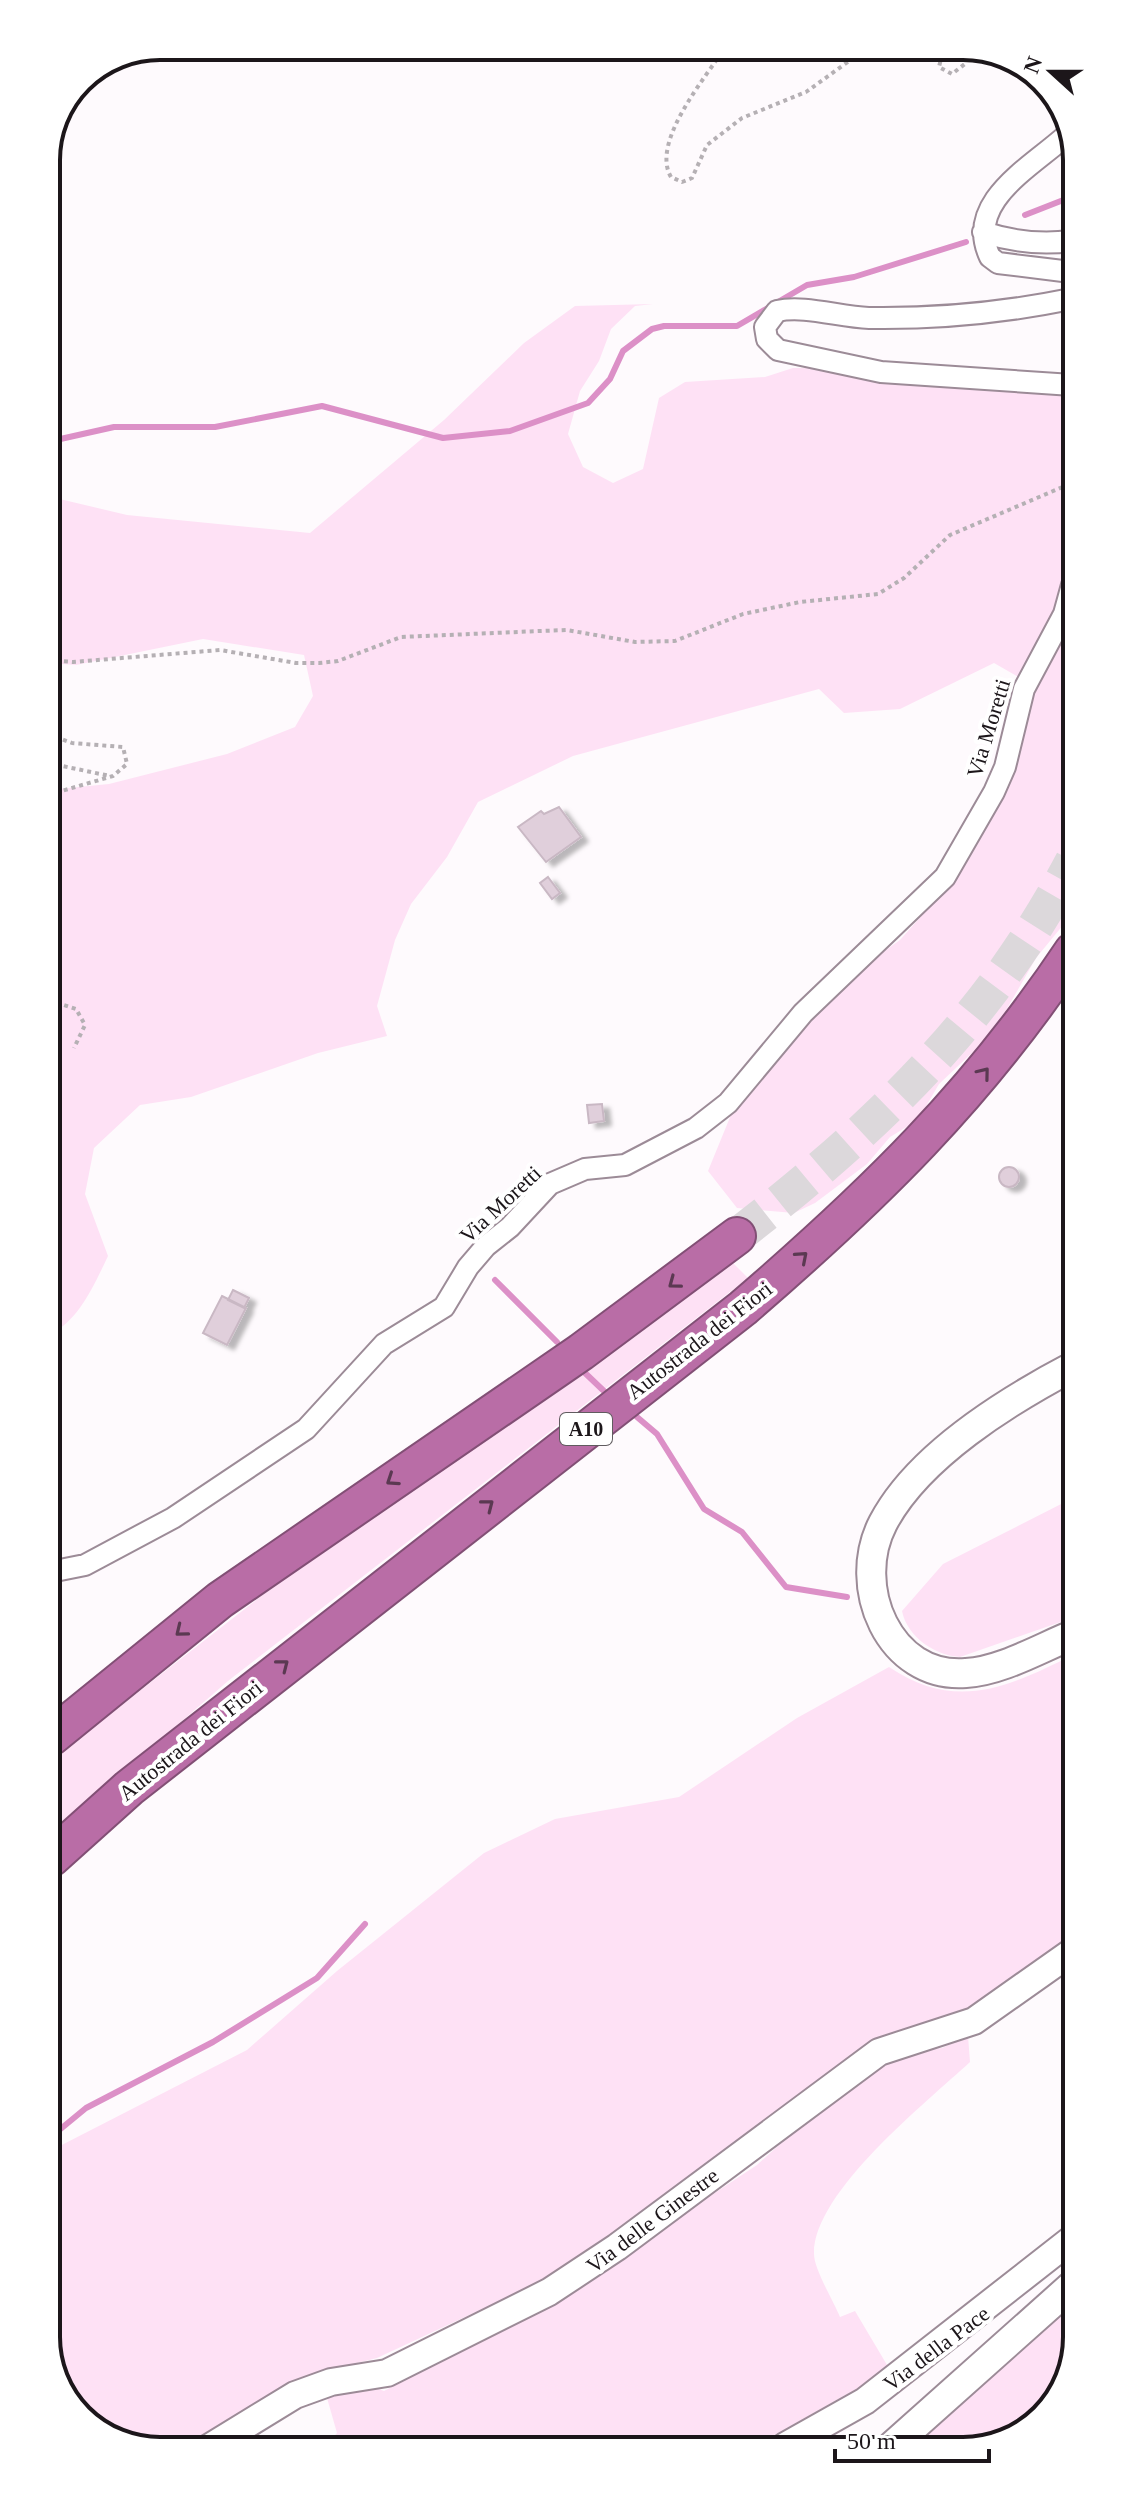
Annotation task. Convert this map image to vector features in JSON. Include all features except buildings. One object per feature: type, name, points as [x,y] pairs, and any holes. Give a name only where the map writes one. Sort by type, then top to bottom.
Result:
[{"type":"highway","name":"Autostrada dei Fiori","points":[[60,1850],[129,1788],[743,1308],[830,1233],[895,1171],[968,1093],[1026,1022],[1063,966]]},
{"type":"highway","points":[[60,1730],[220,1600],[581,1352],[737,1236]]},
{"type":"main road","points":[[1063,1372],[997,1411],[918,1477],[883,1524],[874,1544],[872,1583],[878,1615],[901,1652],[932,1671],[969,1673],[1063,1638]]},
{"type":"main road","points":[[902,2437],[1063,2293]]},
{"type":"street","points":[[1061,140],[993,199],[984,218],[983,232],[990,257],[998,263],[1063,271]]},
{"type":"street","points":[[983,232],[1006,240],[1044,244],[1063,242]]},
{"type":"street","points":[[1063,300],[889,318],[849,318],[789,308],[777,311],[765,327],[767,339],[778,350],[881,372],[1063,384]]},
{"type":"street","name":"Via Moretti","points":[[60,1570],[85,1565],[173,1518],[306,1429],[384,1344],[444,1307],[477,1256],[550,1184],[585,1169],[625,1165],[696,1128],[728,1103],[803,1013],[945,877],[994,792],[1005,767],[1024,689],[1063,616]]},
{"type":"street","name":"Via delle Ginestre","points":[[226,2437],[295,2395],[331,2382],[387,2373],[549,2292],[617,2247],[879,2052],[974,2021],[1063,1958]]},
{"type":"street","name":"Via della Pace","points":[[801,2437],[865,2401],[1063,2246]]},
{"type":"path","points":[[716,60],[695,88],[666,156],[671,177],[682,182],[692,178],[707,145],[742,118],[806,92],[851,60]]},
{"type":"path","points":[[941,60],[939,67],[952,74],[967,60]]},
{"type":"path","points":[[60,660],[87,661],[220,650],[296,663],[319,663],[338,661],[401,637],[567,630],[635,642],[675,641],[743,614],[878,594],[904,578],[950,535],[1063,487]]},
{"type":"path","points":[[60,738],[72,743],[123,747],[127,764],[113,776],[60,791]]},
{"type":"path","points":[[60,765],[113,776]]},
{"type":"path","points":[[60,1004],[76,1009],[85,1025],[74,1048]]},
{"type":"shaded area","points":[[653,304],[635,306],[611,329],[599,361],[580,391],[568,434],[583,467],[613,483],[643,469],[659,398],[685,382],[765,377],[793,368],[832,368],[1063,391],[1063,925],[1036,958],[993,1033],[939,1084],[918,1120],[890,1137],[867,1164],[815,1203],[794,1213],[737,1208],[708,1171],[735,1105],[823,1003],[855,972],[900,940],[940,895],[983,833],[1026,717],[1022,679],[994,663],[900,709],[844,713],[819,689],[573,756],[478,802],[447,857],[411,904],[395,940],[377,1006],[387,1036],[318,1053],[191,1097],[140,1105],[94,1148],[85,1194],[108,1256],[91,1290],[60,1329],[60,789],[109,784],[227,754],[295,727],[313,696],[304,655],[203,639],[76,665],[60,664],[60,499],[127,515],[310,533],[444,420],[524,343],[575,306]]},
{"type":"shaded area","points":[[730,1260],[748,1278],[228,1681],[60,1827],[60,1753],[278,1583]]},
{"type":"shaded area","points":[[1063,1503],[1063,1621],[960,1657],[932,1649],[916,1637],[902,1611],[943,1564]]},
{"type":"shaded area","points":[[1063,1660],[1063,1949],[1016,1986],[756,2133],[551,2277],[377,2358],[317,2373],[265,2400],[209,2437],[154,2437],[128,2432],[99,2416],[85,2403],[65,2369],[60,2337],[60,2146],[247,2050],[337,1971],[484,1853],[555,1819],[679,1797],[797,1718],[889,1667],[914,1681],[961,1692],[983,1690],[1028,1676]]},
{"type":"shaded area","points":[[968,2036],[970,2062],[901,2124],[852,2177],[832,2203],[819,2230],[814,2254],[840,2317],[855,2311],[890,2370],[771,2437],[333,2437],[337,2433],[327,2398],[365,2384],[384,2391],[550,2302],[757,2165],[838,2091],[901,2053],[942,2048]]},
{"type":"shaded area","points":[[1063,2313],[1060,2363],[1046,2392],[1024,2416],[1007,2427],[982,2435],[924,2437]]},
{"type":"waterway","points":[[1025,215],[1063,200]]},
{"type":"waterway","points":[[60,439],[114,427],[215,427],[322,406],[443,438],[510,431],[588,403],[610,379],[623,351],[652,329],[664,326],[737,326],[807,285],[854,277],[966,242]]},
{"type":"waterway","points":[[495,1280],[557,1342]]},
{"type":"waterway","points":[[584,1372],[606,1393]]},
{"type":"waterway","points":[[637,1417],[657,1434],[704,1509],[742,1532],[786,1587],[847,1597]]},
{"type":"waterway","points":[[60,2129],[86,2108],[213,2042],[317,1978],[365,1924]]},
{"type":"tunnel","points":[[737,1236],[837,1154],[926,1068],[1005,972],[1063,879]]}]
